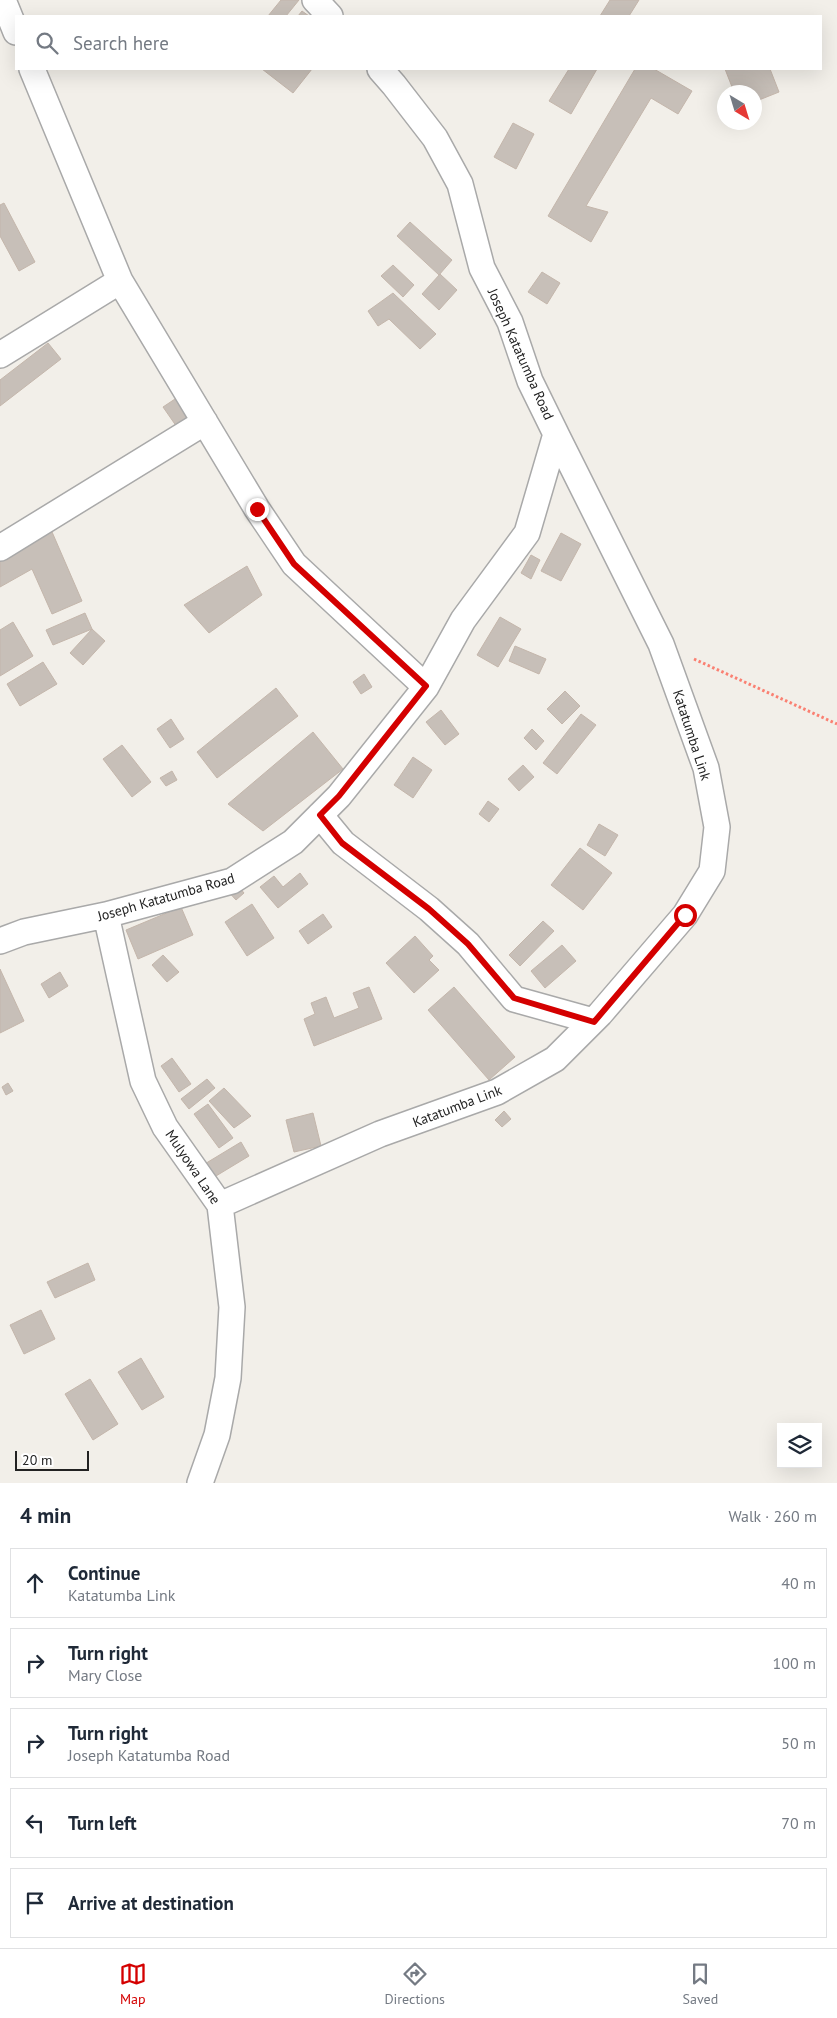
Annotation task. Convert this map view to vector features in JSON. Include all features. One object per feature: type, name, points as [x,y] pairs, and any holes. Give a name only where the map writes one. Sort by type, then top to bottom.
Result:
[{"type":"street","points":[[3,0],[15,30]]},
{"type":"street","points":[[315,0],[329,15]]},
{"type":"street","points":[[32,70],[120,280],[257,509],[294,564],[426,686]]},
{"type":"street","name":"Joseph Katatumba Road","points":[[0,941],[24,932],[106,915],[232,881],[293,842],[339,796],[426,686],[463,620],[527,533],[556,434],[530,381],[510,322],[482,268],[460,184],[435,138],[381,70]]},
{"type":"street","points":[[0,355],[120,280]]},
{"type":"street","points":[[0,548],[205,422]]},
{"type":"street","name":"Katatumba Link","points":[[220,1205],[380,1134],[497,1092],[555,1059],[594,1022],[685,915],[712,870],[717,827],[706,768],[661,644],[556,434]]},
{"type":"street","points":[[320,815],[342,843],[429,909],[468,944],[514,998],[594,1022]]},
{"type":"street","name":"Mulyowa Lane","points":[[106,915],[143,1080],[165,1127],[220,1205],[232,1307],[228,1378],[217,1435],[200,1483]]},
{"type":"path","points":[[661,644],[837,724]]},
{"type":"building","points":[[281,0],[299,0],[287,15],[269,15]]},
{"type":"building","points":[[610,0],[639,0],[630,15],[601,15]]},
{"type":"building","points":[[302,11],[308,15],[299,15]]},
{"type":"building","points":[[263,70],[311,70],[293,93]]},
{"type":"building","points":[[568,70],[596,70],[571,114],[549,101]]},
{"type":"building","points":[[634,70],[656,70],[692,91],[678,114],[651,98],[586,206],[608,212],[591,242],[548,216]]},
{"type":"building","points":[[725,70],[770,70],[779,92],[762,99],[762,85],[731,85]]},
{"type":"building","points":[[513,123],[534,134],[516,169],[494,157]]},
{"type":"building","points":[[4,203],[35,262],[19,271],[0,236],[0,205]]},
{"type":"building","points":[[410,222],[452,260],[439,275],[397,236]]},
{"type":"building","points":[[393,265],[414,285],[403,297],[381,276]]},
{"type":"building","points":[[542,272],[560,283],[547,304],[528,292]]},
{"type":"building","points":[[440,274],[457,290],[439,310],[422,294]]},
{"type":"building","points":[[393,293],[436,334],[420,349],[389,319],[378,326],[368,311]]},
{"type":"building","points":[[48,343],[61,359],[0,406],[0,380]]},
{"type":"building","points":[[184,393],[199,416],[179,430],[163,407]]},
{"type":"building","points":[[49,525],[82,601],[52,614],[32,569],[0,587],[0,550]]},
{"type":"building","points":[[561,533],[581,544],[561,581],[541,571]]},
{"type":"building","points":[[531,555],[540,560],[531,579],[521,573]]},
{"type":"building","points":[[247,566],[262,595],[209,633],[184,605]]},
{"type":"building","points":[[85,613],[92,629],[53,645],[46,630]]},
{"type":"building","points":[[500,617],[521,629],[498,667],[477,655]]},
{"type":"building","points":[[13,622],[33,656],[0,676],[0,630]]},
{"type":"building","points":[[92,629],[105,641],[83,665],[70,653]]},
{"type":"building","points":[[515,646],[546,659],[539,674],[509,661]]},
{"type":"building","points":[[43,662],[57,684],[20,706],[7,684]]},
{"type":"building","points":[[364,674],[372,687],[361,694],[353,682]]},
{"type":"building","points":[[276,688],[298,716],[217,778],[197,752]]},
{"type":"building","points":[[565,691],[580,706],[562,724],[547,709]]},
{"type":"building","points":[[441,710],[459,734],[445,745],[426,722]]},
{"type":"building","points":[[581,714],[596,725],[557,774],[543,763]]},
{"type":"building","points":[[171,719],[184,739],[170,748],[157,729]]},
{"type":"building","points":[[532,729],[544,741],[536,750],[524,738]]},
{"type":"building","points":[[313,732],[343,769],[263,831],[228,804]]},
{"type":"building","points":[[122,745],[151,782],[132,797],[103,759]]},
{"type":"building","points":[[413,757],[432,770],[413,798],[394,785]]},
{"type":"building","points":[[523,765],[534,777],[519,791],[508,779]]},
{"type":"building","points":[[172,771],[177,780],[166,786],[160,778]]},
{"type":"building","points":[[488,801],[499,809],[489,822],[479,814]]},
{"type":"building","points":[[599,824],[618,835],[605,856],[587,845]]},
{"type":"building","points":[[580,848],[612,873],[583,910],[551,885]]},
{"type":"building","points":[[300,873],[308,884],[278,908],[260,887],[274,876],[283,887]]},
{"type":"building","points":[[235,882],[244,893],[236,900],[226,889]]},
{"type":"building","points":[[252,904],[274,938],[247,956],[225,922]]},
{"type":"building","points":[[181,907],[193,935],[138,959],[126,930]]},
{"type":"building","points":[[323,914],[332,927],[308,944],[299,931]]},
{"type":"building","points":[[543,921],[554,931],[520,966],[509,955]]},
{"type":"building","points":[[415,936],[433,956],[429,960],[439,970],[414,993],[386,963]]},
{"type":"building","points":[[562,945],[576,961],[545,988],[531,971]]},
{"type":"building","points":[[163,955],[179,972],[167,982],[152,965]]},
{"type":"building","points":[[0,969],[24,1021],[0,1033]]},
{"type":"building","points":[[60,972],[68,986],[49,998],[41,984]]},
{"type":"building","points":[[369,987],[382,1019],[314,1046],[304,1019],[315,1014],[311,1003],[326,997],[334,1018],[359,1008],[353,993]]},
{"type":"building","points":[[454,987],[515,1057],[489,1080],[428,1010]]},
{"type":"building","points":[[172,1058],[191,1084],[179,1092],[161,1066]]},
{"type":"building","points":[[207,1079],[215,1088],[189,1109],[181,1099]]},
{"type":"building","points":[[8,1083],[13,1091],[6,1095],[2,1087]]},
{"type":"building","points":[[224,1088],[251,1116],[234,1128],[209,1101]]},
{"type":"building","points":[[208,1104],[233,1138],[219,1148],[194,1114]]},
{"type":"building","points":[[504,1111],[511,1119],[502,1127],[495,1120]]},
{"type":"building","points":[[313,1113],[321,1146],[294,1152],[286,1120]]},
{"type":"building","points":[[241,1142],[249,1156],[211,1179],[203,1165]]},
{"type":"building","points":[[88,1263],[95,1280],[55,1298],[47,1282]]},
{"type":"building","points":[[41,1310],[55,1339],[24,1354],[10,1325]]},
{"type":"building","points":[[141,1358],[164,1397],[142,1410],[118,1372]]},
{"type":"building","points":[[90,1379],[118,1424],[93,1440],[65,1394]]},
{"type":"route","points":[[257,509],[294,564],[346,610],[426,686],[339,796],[320,815],[342,843],[429,909],[468,944],[514,998],[594,1022],[685,915]]}]
